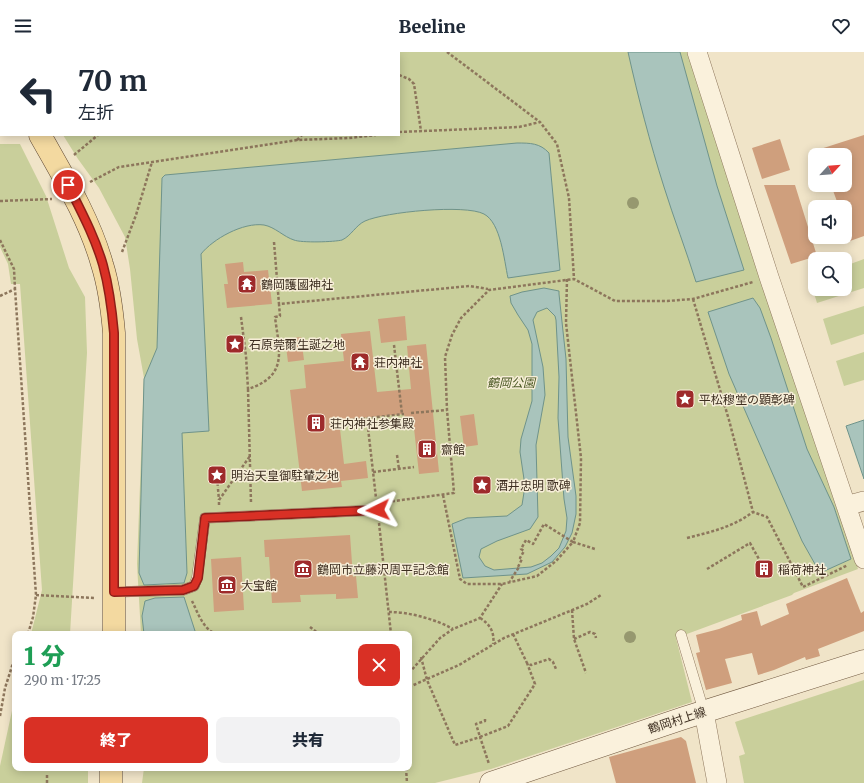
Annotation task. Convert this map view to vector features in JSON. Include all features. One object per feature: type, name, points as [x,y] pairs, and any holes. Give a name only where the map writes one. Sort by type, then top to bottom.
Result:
[{"type":"main road","points":[[41,136],[71,191],[91,233],[102,264],[110,297],[114,333],[106,595],[113,631]]},
{"type":"main road","name":"鶴岡村上線","points":[[491,776],[704,712],[864,661]]},
{"type":"main road","points":[[111,771],[111,783]]},
{"type":"street","points":[[697,52],[769,277],[864,558]]},
{"type":"street","points":[[846,506],[864,501]]},
{"type":"street","points":[[704,712],[717,783]]},
{"type":"lane","points":[[106,595],[187,589],[197,582],[205,518],[379,505]]},
{"type":"lane","points":[[681,635],[704,712]]},
{"type":"path","points":[[447,52],[540,122],[557,144],[569,198],[574,279]]},
{"type":"path","points":[[400,75],[409,78],[414,84],[421,131]]},
{"type":"path","points":[[400,132],[519,127],[540,122]]},
{"type":"path","points":[[71,157],[97,136]]},
{"type":"path","points":[[297,140],[301,136]]},
{"type":"path","points":[[90,182],[119,167],[297,140],[367,136]]},
{"type":"path","points":[[122,252],[136,215],[152,162]]},
{"type":"path","points":[[0,201],[52,199]]},
{"type":"path","points":[[0,240],[14,269],[36,595],[33,617],[29,631]]},
{"type":"path","points":[[248,389],[255,387],[270,377],[280,360],[275,317],[280,316],[274,242]]},
{"type":"path","points":[[443,494],[460,579],[467,584],[502,584],[537,576],[556,562],[573,542],[580,523],[580,458],[566,323],[567,279]]},
{"type":"path","points":[[279,304],[470,286],[489,290],[567,279],[574,279],[615,301],[667,301],[693,299],[751,282]]},
{"type":"path","points":[[0,296],[15,289]]},
{"type":"path","points":[[367,419],[373,472],[379,505],[454,493],[447,410],[445,357],[452,335],[461,318],[489,290]]},
{"type":"path","points":[[693,299],[731,427],[753,512]]},
{"type":"path","points":[[241,317],[246,356],[248,389],[251,515]]},
{"type":"path","points":[[342,421],[403,414],[394,345]]},
{"type":"path","points":[[411,413],[447,410]]},
{"type":"path","points":[[219,500],[250,455]]},
{"type":"path","points":[[397,455],[399,469]]},
{"type":"path","points":[[373,472],[414,467]]},
{"type":"path","points":[[217,478],[220,517]]},
{"type":"path","points":[[687,538],[723,528],[740,521],[753,512]]},
{"type":"path","points":[[753,512],[767,517],[803,587],[864,558]]},
{"type":"path","points":[[510,581],[519,567],[522,559],[520,558],[524,551],[521,549],[526,540],[533,544],[544,524],[573,542],[595,549]]},
{"type":"path","points":[[380,530],[391,631]]},
{"type":"path","points":[[707,569],[750,543],[760,561]]},
{"type":"path","points":[[412,669],[421,657],[440,638],[453,629],[480,618],[502,584]]},
{"type":"path","points":[[187,589],[204,624],[211,631]]},
{"type":"path","points":[[36,595],[106,595]]},
{"type":"path","points":[[412,686],[459,665],[513,634],[587,604],[601,595]]},
{"type":"path","points":[[572,610],[574,639],[586,673]]},
{"type":"path","points":[[388,612],[407,613],[440,622],[453,629]]},
{"type":"path","points":[[480,618],[486,622],[494,636],[493,645]]},
{"type":"path","points":[[310,627],[315,631]]},
{"type":"path","points":[[574,639],[590,632],[595,634],[596,638]]},
{"type":"path","points":[[421,657],[427,680],[455,745],[508,726],[535,684],[513,634]]},
{"type":"path","points":[[527,663],[531,665],[549,659],[553,662],[556,669]]},
{"type":"path","points":[[0,716],[5,688],[12,666]]},
{"type":"path","points":[[485,719],[485,721],[475,723],[491,776]]},
{"type":"path","points":[[406,771],[407,783]]},
{"type":"path","points":[[47,775],[47,783]]},
{"type":"green space","name":"鶴岡公園","points":[[400,52],[688,52],[858,569],[676,638],[692,702],[491,769],[435,783],[142,783],[144,771],[412,771],[412,631],[141,631],[137,564],[144,378],[137,339],[130,269],[125,237],[99,188],[64,136],[400,136]]},
{"type":"green space","points":[[0,144],[20,144],[46,196],[69,268],[85,297],[87,353],[70,631],[32,631],[42,590],[20,284],[11,284],[8,264],[0,247]]},
{"type":"green space","points":[[864,259],[864,288],[852,292],[852,263]]},
{"type":"green space","points":[[815,296],[839,296],[817,303]]},
{"type":"green space","points":[[864,306],[864,334],[831,345],[823,319]]},
{"type":"green space","points":[[864,352],[864,380],[844,386],[836,361]]},
{"type":"green space","points":[[864,680],[864,783],[744,783],[739,756],[745,754],[735,722]]},
{"type":"green space","points":[[12,711],[12,771],[88,771],[88,783],[0,783],[0,766]]},
{"type":"water","points":[[628,52],[680,52],[717,186],[744,270],[696,282],[654,154]]},
{"type":"water","points":[[517,143],[538,145],[549,153],[560,270],[508,278],[498,233],[490,219],[484,214],[474,211],[460,210],[425,210],[375,218],[362,223],[342,240],[333,241],[298,241],[290,239],[268,226],[247,226],[221,237],[206,248],[201,254],[209,431],[182,433],[187,573],[184,583],[144,585],[139,573],[144,379],[157,348],[162,178],[165,175]]},
{"type":"water","points":[[544,288],[559,291],[566,359],[568,437],[576,496],[576,514],[572,533],[565,547],[552,562],[527,574],[463,578],[452,524],[467,518],[507,516],[522,505],[525,486],[520,452],[521,439],[532,401],[532,344],[528,330],[511,303],[510,296]],"holes":[[[547,308],[555,316],[559,377],[558,418],[564,499],[567,518],[566,531],[559,548],[542,563],[531,567],[494,570],[485,566],[479,557],[481,549],[497,541],[530,529],[538,517],[536,445],[545,395],[543,367],[533,320],[537,312]]]},
{"type":"water","points":[[753,298],[760,308],[807,449],[834,507],[851,559],[820,573],[802,541],[729,374],[708,312]]},
{"type":"water","points":[[864,420],[864,479],[846,426]]},
{"type":"water","points":[[184,597],[195,631],[144,631],[142,616],[145,601],[155,598]]},
{"type":"building","points":[[864,135],[864,236],[852,240],[852,200],[836,200],[834,192],[852,192],[852,148],[823,148]]},
{"type":"building","points":[[780,139],[790,170],[762,179],[752,148]]},
{"type":"building","points":[[764,185],[795,185],[808,227],[808,244],[813,244],[816,252],[808,252],[808,259],[791,264]]},
{"type":"building","points":[[243,262],[244,272],[268,270],[272,304],[227,308],[224,284],[228,284],[225,264]]},
{"type":"building","points":[[405,316],[407,340],[381,343],[378,319]]},
{"type":"building","points":[[370,331],[377,392],[411,389],[407,346],[426,344],[439,472],[419,474],[413,419],[405,420],[404,414],[339,420],[344,464],[366,461],[368,478],[341,481],[342,487],[302,491],[290,390],[306,388],[304,365],[344,361],[341,334]]},
{"type":"building","points":[[301,337],[304,360],[288,362],[285,339]]},
{"type":"building","points":[[474,414],[478,445],[464,447],[460,416]]},
{"type":"building","name":"鶴岡市立藤沢周平記念館","points":[[350,535],[353,577],[356,576],[358,598],[336,599],[336,594],[300,595],[301,602],[272,603],[269,557],[265,557],[264,540]]},
{"type":"building","name":"大宝館","points":[[241,557],[244,610],[214,612],[211,559]]},
{"type":"building","points":[[847,578],[861,613],[864,611],[864,631],[818,649],[820,656],[806,660],[805,657],[758,675],[752,653],[725,659],[732,683],[706,690],[696,653],[700,652],[696,635],[719,629],[742,620],[741,615],[757,611],[761,626],[789,614],[786,604]]},
{"type":"building","points":[[681,737],[686,741],[696,783],[616,783],[609,757]]},
{"type":"place","name":"鶴岡護國神社","points":[[247,284]]},
{"type":"place","name":"石原莞爾生誕之地","points":[[235,344]]},
{"type":"place","name":"荘内神社","points":[[360,362]]},
{"type":"place","name":"平松穆堂の顕彰碑","points":[[685,399]]},
{"type":"place","name":"荘内神社参集殿","points":[[316,423]]},
{"type":"place","name":"齋館","points":[[427,449]]},
{"type":"place","name":"明治天皇御駐輦之地","points":[[217,475]]},
{"type":"place","name":"酒井忠明 歌碑","points":[[482,485]]},
{"type":"place","name":"鶴岡市立藤沢周平記念館","points":[[303,569]]},
{"type":"place","name":"稲荷神社","points":[[764,569]]},
{"type":"place","name":"大宝館","points":[[227,585]]},
{"type":"route","points":[[68,185],[91,233],[102,264],[110,297],[114,333],[114,592],[183,590],[194,586],[198,578],[205,518],[378,510]]}]
